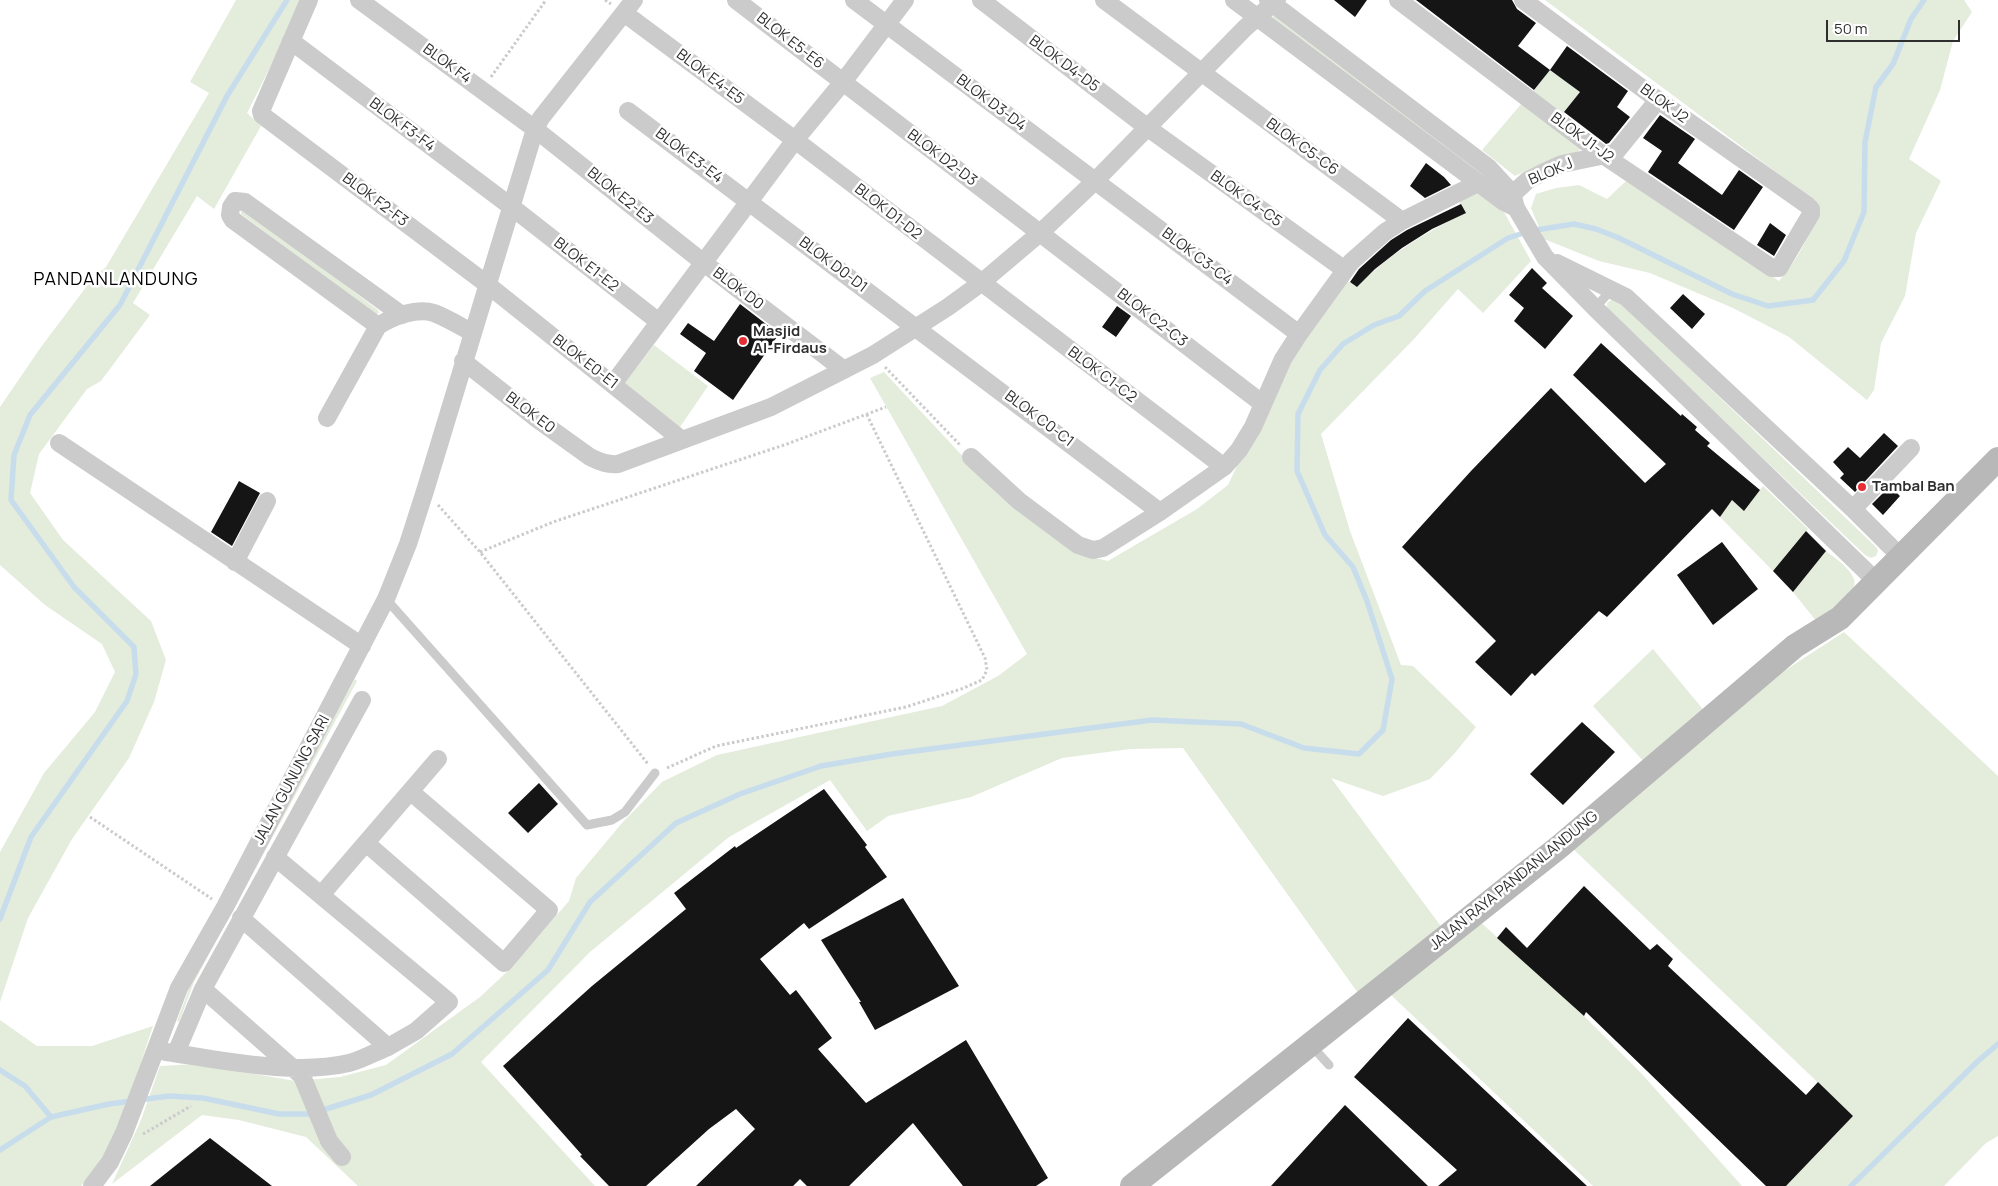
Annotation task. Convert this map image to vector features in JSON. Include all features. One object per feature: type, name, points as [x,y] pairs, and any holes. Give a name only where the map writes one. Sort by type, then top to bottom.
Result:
[{"type":"street","points":[[291,41],[310,0]]},
{"type":"street","name":"BLOK F4","points":[[359,0],[536,129]]},
{"type":"street","name":"BLOK E5-E6","points":[[736,0],[843,82]]},
{"type":"street","name":"BLOK D3-D4","points":[[854,0],[1095,181]]},
{"type":"street","points":[[613,384],[795,140],[888,25],[905,0]]},
{"type":"street","name":"BLOK D4-D5","points":[[981,0],[1148,128]]},
{"type":"street","name":"BLOK C5-C6","points":[[1104,0],[1402,221]]},
{"type":"street","points":[[1234,0],[1478,183],[1513,204]]},
{"type":"street","name":"BLOK J1-J2","points":[[1398,0],[1603,155],[1772,268]]},
{"type":"street","name":"BLOK J2","points":[[1523,0],[1658,100],[1808,205],[1811,209],[1810,214],[1779,268],[1772,268]]},
{"type":"street","points":[[682,440],[771,407],[873,355],[981,283],[1095,181],[1273,1],[1489,168],[1545,257],[1595,308],[1889,569]]},
{"type":"street","name":"JALAN GUNUNG SARI","points":[[92,1186],[110,1162],[133,1110],[179,988],[225,907],[386,600],[408,544],[463,360],[541,118],[629,7]]},
{"type":"street","name":"BLOK E4-E5","points":[[629,7],[795,140]]},
{"type":"street","name":"BLOK F2-F3","points":[[291,41],[261,111],[262,114],[488,285]]},
{"type":"street","name":"BLOK F3-F4","points":[[291,41],[512,208]]},
{"type":"street","name":"BLOK D2-D3","points":[[843,82],[1040,232]]},
{"type":"street","name":"BLOK J","points":[[1513,204],[1528,180],[1544,172],[1562,164],[1616,153],[1658,100]]},
{"type":"street","name":"BLOK E3-E4","points":[[628,111],[750,201]]},
{"type":"street","name":"BLOK C4-C5","points":[[1148,128],[1345,270]]},
{"type":"street","name":"BLOK E2-E3","points":[[536,129],[704,263]]},
{"type":"street","name":"BLOK D1-D2","points":[[795,140],[981,283]]},
{"type":"street","name":"BLOK C3-C4","points":[[1095,181],[1299,334]]},
{"type":"street","points":[[971,457],[1020,501],[1084,548],[1093,550],[1102,548],[1160,512],[1224,467],[1239,450],[1263,404],[1283,359],[1299,334],[1345,270],[1371,244],[1402,221],[1478,183]]},
{"type":"street","points":[[378,326],[233,220],[230,215],[231,207],[236,201],[245,202],[402,315]]},
{"type":"street","name":"BLOK D0-D1","points":[[750,201],[916,328]]},
{"type":"street","name":"BLOK E1-E2","points":[[512,208],[659,322]]},
{"type":"street","name":"BLOK C2-C3","points":[[1040,232],[1263,404]]},
{"type":"street","points":[[1545,257],[1626,297],[1853,509],[1889,569]]},
{"type":"street","name":"BLOK D0","points":[[704,263],[844,370]]},
{"type":"street","name":"BLOK C1-C2","points":[[981,283],[1224,467]]},
{"type":"street","name":"BLOK E0-E1","points":[[488,285],[682,440]]},
{"type":"street","points":[[327,418],[378,326],[388,320],[402,315],[423,312],[433,313],[473,332]]},
{"type":"street","name":"BLOK C0-C1","points":[[916,328],[1160,512]]},
{"type":"street","name":"BLOK E0","points":[[463,360],[537,419],[599,462],[618,464],[682,440]]},
{"type":"street","points":[[59,443],[362,646]]},
{"type":"street","points":[[1853,509],[1911,448]]},
{"type":"street","name":"JALAN RAYA PANDANLANDUNG","points":[[1132,1186],[1559,848],[1795,646],[1840,618],[1998,459]]},
{"type":"street","points":[[235,562],[267,501]]},
{"type":"street","points":[[176,1053],[202,989],[362,700]]},
{"type":"street","points":[[321,895],[438,759]]},
{"type":"street","points":[[366,843],[504,963],[549,910],[411,792]]},
{"type":"street","points":[[155,1050],[294,1068],[317,1068],[350,1062],[388,1047],[416,1031],[449,1002],[275,857]]},
{"type":"street","points":[[241,918],[388,1047]]},
{"type":"street","points":[[202,989],[302,1076],[329,1141],[342,1157]]},
{"type":"lane","points":[[1595,308],[1612,289]]},
{"type":"lane","points":[[386,600],[587,825],[612,820],[625,812],[655,773]]},
{"type":"lane","points":[[1310,1044],[1329,1065]]},
{"type":"path","points":[[482,90],[546,0]]},
{"type":"path","points":[[873,355],[971,457]]},
{"type":"path","points":[[480,552],[553,522],[788,444],[886,407]]},
{"type":"path","points":[[425,491],[480,552],[655,773],[716,746],[906,706],[964,688],[982,680],[987,670],[985,658],[866,413]]},
{"type":"path","points":[[90,817],[225,907]]},
{"type":"path","points":[[139,1137],[191,1106]]},
{"type":"green space","points":[[236,0],[304,0],[247,113],[261,126],[214,209],[197,196],[133,303],[150,315],[101,381],[87,389],[39,454],[30,493],[63,540],[151,621],[166,660],[154,702],[129,758],[72,839],[28,918],[0,1002],[0,852],[44,773],[95,712],[115,672],[102,644],[45,605],[0,565],[0,407],[41,347],[93,278],[106,267],[209,93],[190,82]]},
{"type":"green space","points":[[1545,0],[1964,0],[1972,12],[1953,41],[1940,90],[1909,159],[1941,181],[1916,233],[1905,296],[1881,343],[1874,390],[1867,400],[1789,337],[1733,308],[1650,273],[1599,261],[1544,239],[1531,208],[1536,194],[1556,188],[1579,185],[1607,199],[1626,181],[1683,215],[1779,281],[1803,247],[1819,208],[1808,196]]},
{"type":"green space","points":[[1273,16],[1276,16],[1463,159],[1272,21]]},
{"type":"green space","points":[[1550,70],[1580,92],[1561,116],[1531,94]]},
{"type":"green space","points":[[1522,103],[1580,145],[1580,150],[1573,155],[1543,163],[1515,176],[1482,150]]},
{"type":"green space","points":[[1479,189],[1504,212],[1531,261],[1483,313],[1458,289],[1414,339],[1321,434],[1350,531],[1401,665],[1413,666],[1476,727],[1430,779],[1383,796],[1331,778],[1443,929],[1358,993],[1183,748],[1130,749],[1062,758],[971,797],[888,816],[867,831],[830,780],[729,837],[590,952],[481,1062],[595,1186],[358,1186],[306,1137],[239,1120],[202,1115],[112,1184],[141,1120],[160,1066],[197,1064],[295,1081],[340,1077],[386,1065],[480,997],[510,969],[569,901],[576,878],[622,823],[662,782],[717,755],[942,706],[998,676],[1027,654],[870,378],[884,372],[999,495],[1074,553],[1108,561],[1197,509],[1228,485],[1283,368],[1345,279],[1357,287],[1382,264],[1408,245],[1465,213],[1458,199]]},
{"type":"green space","points":[[241,209],[245,210],[378,310],[379,313],[375,315],[241,214]]},
{"type":"green space","points":[[1612,299],[1621,303],[1876,547],[1878,551],[1876,556],[1871,558],[1865,555],[1611,314],[1607,303]]},
{"type":"green space","points":[[654,345],[708,386],[680,427],[624,384]]},
{"type":"green space","points":[[1763,486],[1808,529],[1773,571],[1720,517],[1732,500],[1744,510]]},
{"type":"green space","points":[[1826,551],[1849,571],[1854,579],[1854,585],[1852,591],[1842,603],[1817,622],[1793,592]]},
{"type":"green space","points":[[1844,632],[1998,776],[1998,1136],[1986,1143],[1944,1186],[1786,1186],[1853,1116],[1570,846],[1775,677]]},
{"type":"green space","points":[[1653,649],[1706,713],[1646,764],[1593,706]]},
{"type":"green space","points":[[355,679],[357,681],[194,982],[179,1022],[177,1021],[192,981]]},
{"type":"green space","points":[[1477,919],[1584,1016],[1641,1073],[1742,1186],[1593,1186],[1391,995]]},
{"type":"green space","points":[[0,1020],[37,1046],[92,1046],[153,1026],[125,1110],[116,1131],[95,1169],[81,1186],[0,1186]]},
{"type":"building","points":[[1334,0],[1367,0],[1355,17]]},
{"type":"building","points":[[1416,0],[1512,0],[1517,9],[1536,23],[1518,46],[1550,70],[1534,90]]},
{"type":"building","points":[[1567,46],[1628,91],[1617,107],[1630,117],[1609,143],[1606,144],[1564,112],[1580,92],[1550,70]]},
{"type":"building","points":[[1660,115],[1695,139],[1678,163],[1722,195],[1739,170],[1763,187],[1734,230],[1648,172],[1662,151],[1643,138]]},
{"type":"building","points":[[1426,163],[1451,185],[1425,198],[1410,186]]},
{"type":"building","points":[[1461,204],[1466,213],[1432,229],[1402,248],[1375,269],[1357,287],[1350,282],[1359,269],[1391,240],[1407,230]]},
{"type":"building","points":[[1770,223],[1786,235],[1774,256],[1757,245]]},
{"type":"building","points":[[1532,268],[1547,283],[1542,288],[1573,316],[1545,349],[1514,321],[1524,308],[1509,295]]},
{"type":"building","points":[[1683,294],[1705,314],[1692,329],[1670,308]]},
{"type":"building","name":"Masjid Al-Firdaus","points":[[740,304],[779,334],[733,400],[694,371],[706,353],[680,334],[688,323],[714,341]]},
{"type":"building","points":[[1117,306],[1131,316],[1116,337],[1102,327]]},
{"type":"building","points":[[1601,343],[1681,416],[1682,414],[1697,427],[1695,430],[1710,443],[1707,446],[1760,490],[1744,511],[1732,500],[1720,517],[1712,509],[1607,617],[1599,611],[1535,676],[1532,673],[1511,696],[1475,662],[1496,641],[1402,547],[1471,471],[1551,388],[1645,483],[1666,464],[1573,375]]},
{"type":"building","points":[[1884,433],[1898,446],[1855,492],[1840,478],[1844,474],[1833,462],[1848,447],[1860,458]]},
{"type":"building","points":[[239,481],[260,493],[232,546],[211,532]]},
{"type":"building","points":[[1890,486],[1900,496],[1883,515],[1872,504]]},
{"type":"building","points":[[1806,531],[1826,551],[1793,592],[1773,571]]},
{"type":"building","points":[[1722,542],[1758,589],[1713,625],[1677,575]]},
{"type":"building","points":[[1582,722],[1615,752],[1563,805],[1530,774]]},
{"type":"building","points":[[539,783],[558,804],[528,833],[508,813]]},
{"type":"building","points":[[824,789],[867,845],[865,847],[887,877],[809,929],[804,923],[760,959],[790,995],[796,990],[832,1038],[818,1049],[866,1103],[966,1040],[1048,1178],[1036,1186],[963,1186],[913,1123],[849,1186],[807,1186],[800,1179],[793,1186],[696,1186],[755,1129],[736,1109],[709,1129],[646,1186],[609,1186],[580,1156],[582,1155],[503,1066],[592,986],[686,909],[674,893],[735,846],[736,848]]},
{"type":"building","points":[[1584,886],[1650,950],[1657,944],[1673,959],[1668,966],[1806,1095],[1818,1082],[1853,1116],[1786,1186],[1766,1186],[1586,1012],[1584,1016],[1497,938],[1506,927],[1527,948]]},
{"type":"building","points":[[903,898],[959,986],[875,1030],[859,1002],[861,1002],[821,940]]},
{"type":"building","points":[[1408,1018],[1587,1186],[1438,1186],[1457,1170],[1354,1077]]},
{"type":"building","points":[[1345,1105],[1428,1186],[1271,1186]]},
{"type":"building","points":[[210,1138],[272,1186],[150,1186]]},
{"type":"waterway","points":[[0,919],[31,837],[127,701],[136,674],[134,647],[74,587],[11,500],[14,455],[30,415],[120,305],[227,96],[287,0]]},
{"type":"waterway","points":[[0,1150],[51,1117],[109,1104],[169,1096],[203,1098],[279,1114],[310,1114],[371,1095],[452,1054],[548,970],[590,902],[676,823],[740,794],[821,766],[892,754],[1152,720],[1241,724],[1304,748],[1359,754],[1383,730],[1392,679],[1367,601],[1353,567],[1325,535],[1297,471],[1298,414],[1320,370],[1343,344],[1374,325],[1399,316],[1425,291],[1508,238],[1530,231],[1574,224],[1596,229],[1619,238],[1732,294],[1768,306],[1813,300],[1844,261],[1864,212],[1865,142],[1876,87],[1893,64],[1911,19],[1924,0]]},
{"type":"waterway","points":[[1851,1186],[1978,1061],[1998,1044]]},
{"type":"waterway","points":[[0,1070],[25,1086],[51,1117]]},
{"type":"place","name":"Masjid Al-Firdaus","points":[[743,341]]},
{"type":"place","name":"Tambal Ban","points":[[1862,487]]},
{"type":"district","name":"PANDANLANDUNG","points":[[116,280]]}]
